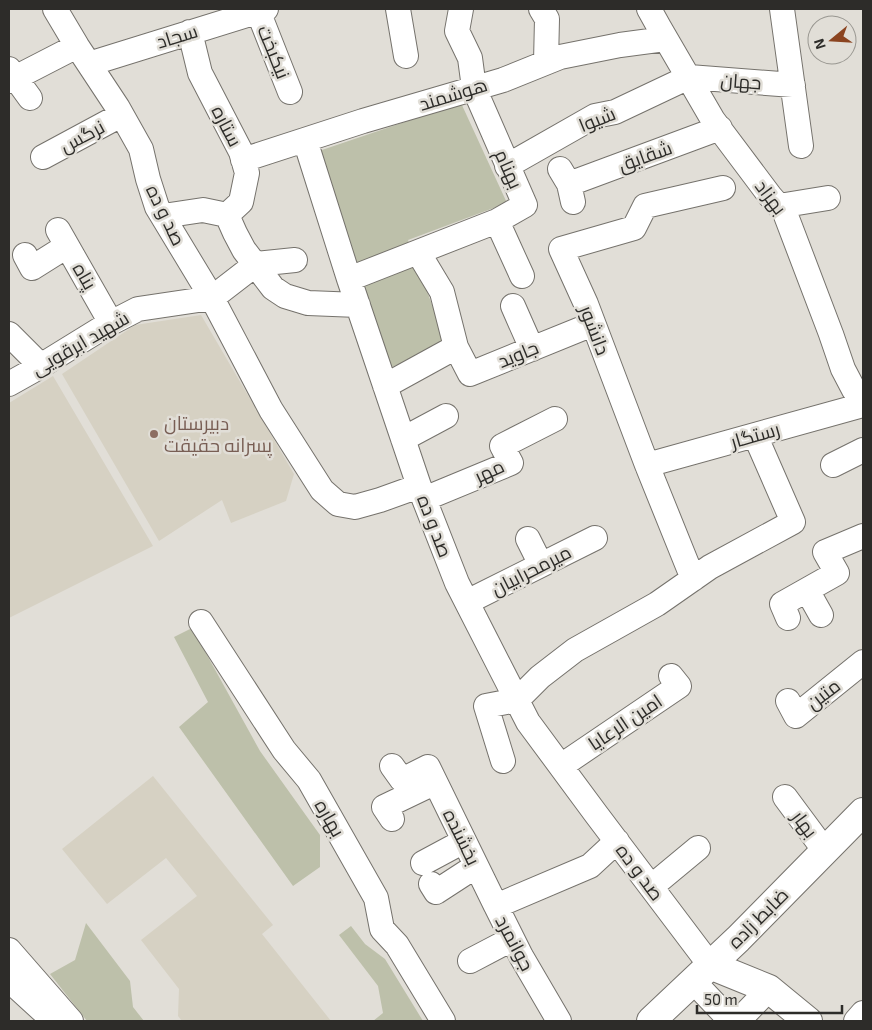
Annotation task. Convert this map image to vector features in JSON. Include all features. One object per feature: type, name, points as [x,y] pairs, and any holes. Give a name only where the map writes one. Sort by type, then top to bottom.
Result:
[{"type":"main road","name":"ضابط زاده","points":[[651,1021],[702,973],[863,812]]},
{"type":"main road","points":[[702,973],[769,989],[808,1021]]},
{"type":"street","name":"صد و ده","points":[[55,9],[141,149],[157,206],[212,298],[271,410],[322,490],[338,504],[355,507],[422,492],[457,583],[528,722],[651,887],[731,1021]]},
{"type":"street","points":[[398,9],[406,56]]},
{"type":"street","name":"بهنام","points":[[349,279],[497,221],[525,205],[474,88],[470,58],[457,31],[461,9]]},
{"type":"street","points":[[542,9],[547,19],[546,62]]},
{"type":"street","name":"بهزاد","points":[[650,9],[714,120],[770,196],[785,212],[843,369],[854,390],[863,398]]},
{"type":"street","points":[[782,9],[801,146]]},
{"type":"street","name":"سجاد","points":[[11,76],[83,55],[190,32],[213,17],[262,10]]},
{"type":"street","name":"نیکبخت","points":[[262,10],[290,92]]},
{"type":"street","name":"ستاره","points":[[190,32],[200,73],[241,152],[247,173],[241,202],[227,215]]},
{"type":"street","name":"هوشمند","points":[[243,160],[503,80],[560,57],[666,38]]},
{"type":"street","points":[[11,76],[30,98]]},
{"type":"street","name":"جهان","points":[[688,77],[793,85]]},
{"type":"street","name":"شیوا","points":[[508,166],[595,116],[615,112],[688,77]]},
{"type":"street","name":"نرگس","points":[[43,157],[121,115]]},
{"type":"street","name":"شقایق","points":[[568,185],[648,164],[720,128]]},
{"type":"street","points":[[305,140],[349,279],[422,492]]},
{"type":"street","name":"دانشور","points":[[693,579],[647,465],[586,304],[561,249],[634,228],[645,206],[723,188]]},
{"type":"street","points":[[780,206],[828,198]]},
{"type":"street","points":[[163,216],[203,210],[227,215],[244,250],[273,288],[285,296],[308,303],[358,305]]},
{"type":"street","points":[[497,221],[522,276]]},
{"type":"street","name":"پناه","points":[[25,255],[32,268],[62,238],[111,323]]},
{"type":"street","name":"جاوید","points":[[418,252],[442,292],[456,347],[470,374],[593,324]]},
{"type":"street","points":[[212,298],[256,264],[295,260]]},
{"type":"street","name":"شهید ابرقویی","points":[[9,384],[138,309],[212,298]]},
{"type":"street","points":[[513,306],[532,349]]},
{"type":"street","points":[[9,334],[41,366]]},
{"type":"street","points":[[385,386],[456,347]]},
{"type":"street","name":"رستگار","points":[[647,465],[863,405]]},
{"type":"street","points":[[403,439],[446,416]]},
{"type":"street","name":"مهر","points":[[422,492],[511,463],[502,446],[555,419]]},
{"type":"street","points":[[502,761],[486,706],[517,700],[540,677],[574,650],[657,604],[710,567],[793,522],[755,435]]},
{"type":"street","points":[[833,464],[863,450]]},
{"type":"street","points":[[788,618],[782,604],[836,573],[825,552],[863,536]]},
{"type":"street","name":"میرمحرابیان","points":[[467,602],[595,538]]},
{"type":"street","points":[[528,539],[541,564]]},
{"type":"street","points":[[807,590],[821,615]]},
{"type":"street","name":"بهاره","points":[[201,622],[284,750],[309,780],[376,898],[382,929],[397,945],[442,1021]]},
{"type":"street","name":"متین","points":[[788,700],[796,716],[863,662]]},
{"type":"street","name":"امین الرعایا","points":[[561,766],[679,686],[671,676]]},
{"type":"street","points":[[392,766],[402,780],[432,775]]},
{"type":"street","points":[[392,819],[384,807],[432,775]]},
{"type":"street","name":"بخشنده","points":[[432,775],[496,906]]},
{"type":"street","name":"بهار","points":[[785,797],[825,851]]},
{"type":"street","points":[[464,841],[427,873],[436,892],[476,866]]},
{"type":"street","name":"جوانمرد","points":[[559,1021],[520,956],[496,906],[590,866],[617,841]]},
{"type":"street","points":[[651,887],[698,848]]},
{"type":"street","points":[[470,961],[512,939]]},
{"type":"street","points":[[9,950],[71,1021]]},
{"type":"street","points":[[9,980],[54,1021]]},
{"type":"street","points":[[738,1021],[769,989]]},
{"type":"street","points":[[856,1021],[863,1014]]},
{"type":"shaded area","points":[[201,315],[294,474],[286,501],[231,523],[222,500],[159,541],[62,374],[135,325]]},
{"type":"shaded area","points":[[53,376],[153,546],[9,618],[9,403]]},
{"type":"shaded area","points":[[153,776],[273,925],[262,934],[331,1021],[182,1021],[178,1016],[179,989],[141,940],[197,896],[166,858],[107,904],[62,849]]},
{"type":"green space","points":[[461,103],[507,203],[408,240],[447,345],[389,368],[316,152]]},
{"type":"green space","points":[[192,628],[260,751],[320,835],[320,867],[293,886],[179,727],[208,702],[174,637]]},
{"type":"green space","points":[[86,923],[130,981],[133,1007],[144,1021],[87,1021],[50,974],[75,960]]},
{"type":"green space","points":[[351,926],[365,944],[385,959],[423,1021],[373,1021],[383,1013],[378,986],[339,935]]},
{"type":"place","name":"دبیرستان پسرانه حقیقت","points":[[154,434]]}]
